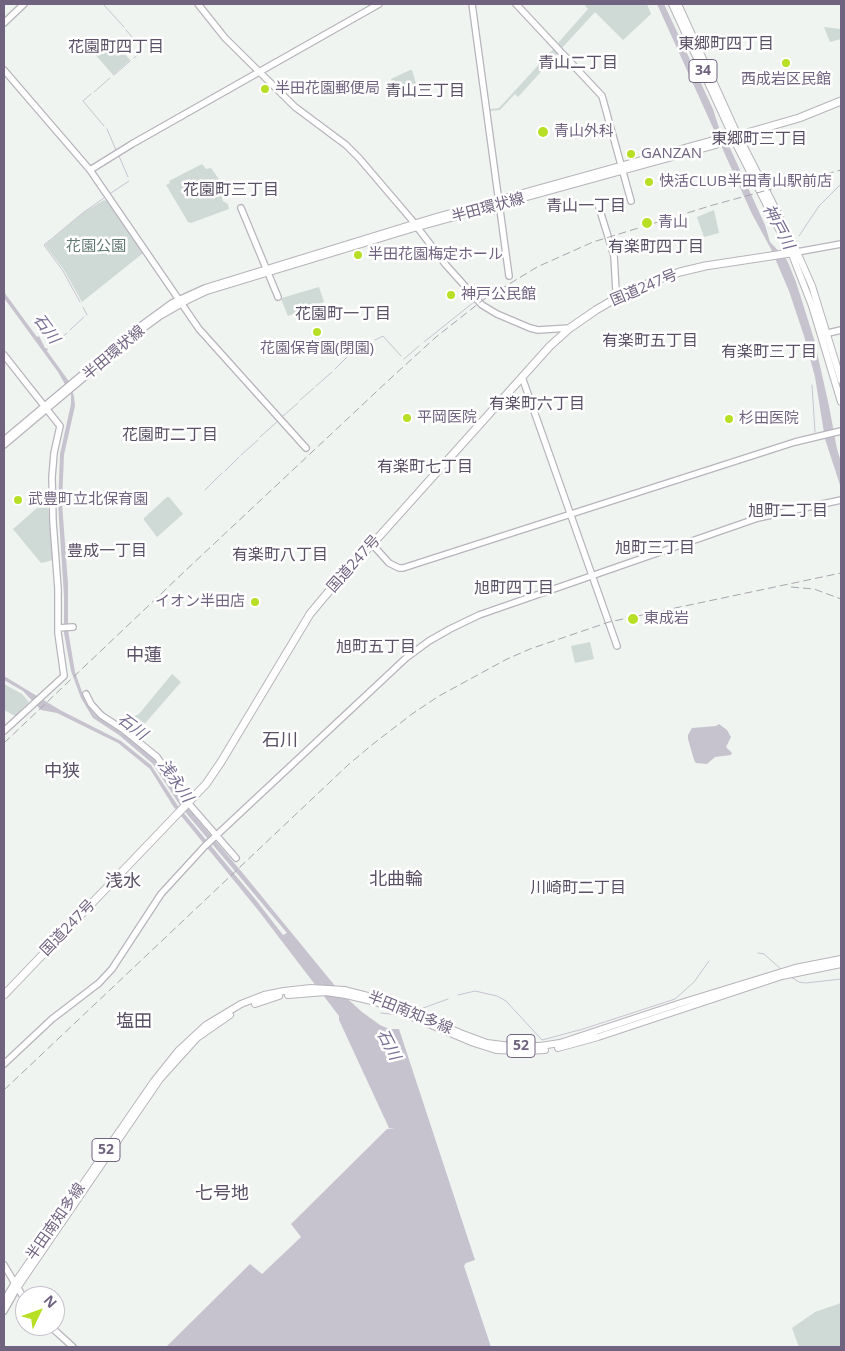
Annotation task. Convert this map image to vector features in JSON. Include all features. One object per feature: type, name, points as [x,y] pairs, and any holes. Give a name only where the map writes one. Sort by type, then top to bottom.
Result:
[{"type":"highway","points":[[791,252],[736,137],[799,118],[841,102]]},
{"type":"highway","name":"国道247号","points":[[4,995],[206,784],[310,614],[340,578],[550,346],[570,328],[618,297],[654,281],[680,272],[708,266],[791,252]]},
{"type":"main road","name":"34","points":[[676,4],[736,137]]},
{"type":"main road","points":[[791,252],[812,286],[841,402]]},
{"type":"main road","points":[[824,334],[841,380]]},
{"type":"main road","name":"半田南知多線","points":[[15,1286],[160,1079],[208,1027],[241,1004],[264,996],[311,988],[344,990],[387,1001],[460,1034],[487,1043],[511,1046],[540,1046],[569,1040],[689,1000],[795,968],[841,959]]},
{"type":"main road","name":"半田南知多線","points":[[208,1027],[258,1002],[282,996],[326,992],[376,1002],[474,1044],[496,1050],[536,1051],[568,1046],[598,1037],[782,976],[841,964]]},
{"type":"street","points":[[4,23],[24,4]]},
{"type":"street","points":[[198,4],[225,38],[295,107],[346,145],[359,158],[482,306],[489,311],[530,328],[538,330],[570,328]]},
{"type":"street","points":[[90,170],[379,4]]},
{"type":"street","points":[[472,4],[509,276]]},
{"type":"street","points":[[516,4],[602,96],[631,201]]},
{"type":"street","points":[[4,70],[90,170],[199,329],[306,448]]},
{"type":"street","name":"半田環状線","points":[[4,440],[137,333],[180,301],[268,270],[416,225],[736,137]]},
{"type":"street","points":[[598,204],[614,256],[618,297]]},
{"type":"street","points":[[241,208],[278,297]]},
{"type":"street","points":[[791,252],[841,244]]},
{"type":"street","points":[[824,334],[841,330]]},
{"type":"street","points":[[4,355],[60,426],[54,453],[52,477],[53,522],[64,676],[4,731]]},
{"type":"street","points":[[522,377],[617,646]]},
{"type":"street","name":"半田環状線","points":[[4,445],[46,407]]},
{"type":"street","points":[[372,544],[389,563],[403,568],[796,442],[839,432]]},
{"type":"street","points":[[4,1064],[52,1019],[103,979],[161,894],[205,846],[399,664],[429,641],[479,615],[758,518],[841,500]]},
{"type":"street","points":[[60,628],[73,627]]},
{"type":"street","points":[[86,694],[90,704],[101,715],[124,730],[157,757],[187,804],[236,858]]},
{"type":"street","points":[[4,1265],[15,1286]]},
{"type":"street","points":[[4,1301],[15,1286]]},
{"type":"street","points":[[4,1311],[15,1286]]},
{"type":"street","points":[[61,1336],[73,1347]]},
{"type":"green space","points":[[584,4],[647,4],[651,14],[623,40],[595,12],[562,48],[558,43],[588,9]]},
{"type":"green space","points":[[824,27],[841,29],[841,39],[830,42]]},
{"type":"green space","points":[[110,41],[114,41],[130,60],[113,75],[94,53]]},
{"type":"green space","points":[[554,48],[558,53],[518,97],[515,94],[500,110],[489,111],[489,109],[499,108]]},
{"type":"green space","points":[[412,70],[417,87],[395,91],[391,79]]},
{"type":"green space","points":[[202,164],[206,169],[211,168],[226,189],[221,196],[223,201],[228,204],[229,209],[191,223],[188,222],[166,185],[170,183],[169,181]]},
{"type":"green space","name":"花園公園","points":[[104,200],[107,201],[142,254],[82,302],[64,270],[45,245],[83,213]]},
{"type":"green space","points":[[714,210],[719,233],[704,237],[697,217]]},
{"type":"green space","points":[[319,287],[324,302],[288,316],[282,298]]},
{"type":"green space","points":[[167,497],[183,514],[157,537],[144,518]]},
{"type":"green space","points":[[48,507],[53,560],[41,563],[13,529],[37,508]]},
{"type":"green space","points":[[590,642],[594,659],[575,663],[571,646]]},
{"type":"green space","points":[[172,674],[181,682],[135,735],[128,729],[129,719],[139,714]]},
{"type":"green space","points":[[4,684],[22,694],[29,702],[15,716],[4,710]]},
{"type":"green space","points":[[841,1303],[841,1347],[799,1347],[792,1328],[815,1312]]},
{"type":"water","points":[[657,4],[664,4],[713,109],[720,131],[730,148],[765,225],[770,242],[787,260],[796,282],[814,339],[829,406],[841,462],[841,488],[825,439],[815,377],[789,291]]},
{"type":"water","points":[[4,292],[37,337],[39,336],[45,348],[48,349],[47,351],[68,380],[74,396],[75,406],[64,455],[62,503],[68,584],[68,630],[75,672],[86,703],[95,715],[136,743],[157,762],[181,800],[340,992],[380,1025],[389,1029],[399,1029],[475,1260],[466,1263],[464,1266],[491,1347],[166,1347],[250,1264],[262,1274],[301,1237],[291,1224],[387,1129],[395,1128],[389,1128],[339,1020],[339,1016],[258,910],[173,806],[150,769],[118,743],[57,713],[41,710],[23,691],[4,680],[4,676],[60,710],[121,741],[151,765],[178,806],[283,935],[287,933],[181,807],[153,764],[119,735],[93,718],[81,698],[71,671],[64,633],[64,596],[58,504],[60,454],[71,404],[71,395],[58,372],[4,298]]},
{"type":"water","points":[[719,724],[727,730],[731,737],[726,747],[732,753],[731,755],[715,757],[707,764],[696,763],[688,739],[692,728],[716,726]]},
{"type":"waterway","points":[[103,4],[124,27]]},
{"type":"waterway","points":[[126,30],[143,50],[134,58]]},
{"type":"waterway","points":[[114,75],[130,61]]},
{"type":"waterway","points":[[94,92],[110,78]]},
{"type":"waterway","points":[[91,94],[83,101],[104,126]]},
{"type":"waterway","points":[[107,129],[116,150]]},
{"type":"waterway","points":[[119,156],[128,177]]},
{"type":"waterway","points":[[111,193],[129,181]]},
{"type":"waterway","name":"神戸川","points":[[799,236],[819,206],[840,185]]},
{"type":"waterway","points":[[80,302],[63,271],[44,245],[104,198]]},
{"type":"waterway","points":[[424,342],[474,302]]},
{"type":"waterway","points":[[83,307],[87,315]]},
{"type":"waterway","points":[[70,330],[84,317]]},
{"type":"waterway","points":[[52,345],[67,333]]},
{"type":"waterway","points":[[375,340],[383,336],[401,356]]},
{"type":"waterway","points":[[353,352],[372,342]]},
{"type":"waterway","points":[[404,359],[419,346]]},
{"type":"waterway","points":[[335,369],[350,354]]},
{"type":"waterway","points":[[316,386],[332,372]]},
{"type":"waterway","points":[[812,385],[815,432]]},
{"type":"waterway","points":[[300,400],[314,388]]},
{"type":"waterway","points":[[283,416],[298,403]]},
{"type":"waterway","points":[[260,437],[278,421]]},
{"type":"waterway","points":[[241,455],[258,440]]},
{"type":"waterway","points":[[225,471],[239,457]]},
{"type":"waterway","points":[[205,490],[222,473]]},
{"type":"waterway","points":[[758,953],[764,954],[782,970]]},
{"type":"waterway","points":[[458,995],[475,991],[497,996],[506,1001],[542,1040],[583,1029],[675,999],[694,982],[709,961]]},
{"type":"waterway","points":[[791,977],[799,982],[806,983],[841,979]]},
{"type":"waterway","points":[[415,1011],[448,999]]},
{"type":"waterway","points":[[381,1013],[400,1015]]},
{"type":"railway","points":[[4,743],[391,378],[436,337],[483,300],[537,267],[593,242],[713,205],[841,170]]},
{"type":"railway","points":[[4,1090],[348,765],[412,714],[439,696],[507,659],[530,649],[609,622],[841,573]]},
{"type":"railway","points":[[791,587],[814,589],[841,599]]},
{"type":"place","name":"西成岩区民館","points":[[786,63]]},
{"type":"place","name":"半田花園郵便局","points":[[265,89]]},
{"type":"place","name":"青山外科","points":[[543,132]]},
{"type":"place","name":"GANZAN","points":[[631,154]]},
{"type":"place","name":"快活CLUB半田青山駅前店","points":[[649,182]]},
{"type":"place","name":"青山","points":[[647,223]]},
{"type":"place","name":"半田花園梅定ホール","points":[[358,255]]},
{"type":"place","name":"神戸公民館","points":[[451,295]]},
{"type":"place","name":"花園保育園(閉園)","points":[[317,332]]},
{"type":"place","name":"平岡医院","points":[[407,418]]},
{"type":"place","name":"杉田医院","points":[[729,419]]},
{"type":"place","name":"武豊町立北保育園","points":[[18,500]]},
{"type":"place","name":"イオン半田店","points":[[255,602]]},
{"type":"place","name":"東成岩","points":[[633,619]]},
{"type":"district","name":"東郷町四丁目","points":[[726,44]]},
{"type":"district","name":"花園町四丁目","points":[[116,47]]},
{"type":"district","name":"青山二丁目","points":[[578,63]]},
{"type":"district","name":"青山三丁目","points":[[425,91]]},
{"type":"district","name":"東郷町三丁目","points":[[759,139]]},
{"type":"district","name":"花園町三丁目","points":[[231,190]]},
{"type":"district","name":"青山一丁目","points":[[586,206]]},
{"type":"district","name":"有楽町四丁目","points":[[656,247]]},
{"type":"district","name":"花園町一丁目","points":[[343,314]]},
{"type":"district","name":"有楽町五丁目","points":[[650,341]]},
{"type":"district","name":"有楽町三丁目","points":[[769,352]]},
{"type":"district","name":"有楽町六丁目","points":[[537,404]]},
{"type":"district","name":"花園町二丁目","points":[[170,435]]},
{"type":"district","name":"有楽町七丁目","points":[[425,467]]},
{"type":"district","name":"旭町二丁目","points":[[788,511]]},
{"type":"district","name":"旭町三丁目","points":[[655,548]]},
{"type":"district","name":"豊成一丁目","points":[[107,551]]},
{"type":"district","name":"有楽町八丁目","points":[[280,555]]},
{"type":"district","name":"旭町四丁目","points":[[514,588]]},
{"type":"district","name":"旭町五丁目","points":[[376,647]]},
{"type":"district","name":"中蓮","points":[[144,656]]},
{"type":"district","name":"石川","points":[[280,741]]},
{"type":"district","name":"中狭","points":[[62,772]]},
{"type":"district","name":"北曲輪","points":[[396,880]]},
{"type":"district","name":"浅水","points":[[123,882]]},
{"type":"district","name":"川崎町二丁目","points":[[578,888]]},
{"type":"district","name":"塩田","points":[[134,1022]]},
{"type":"district","name":"七号地","points":[[222,1194]]},
{"type":"water label","name":"浅永川","points":[[175,781]]}]
